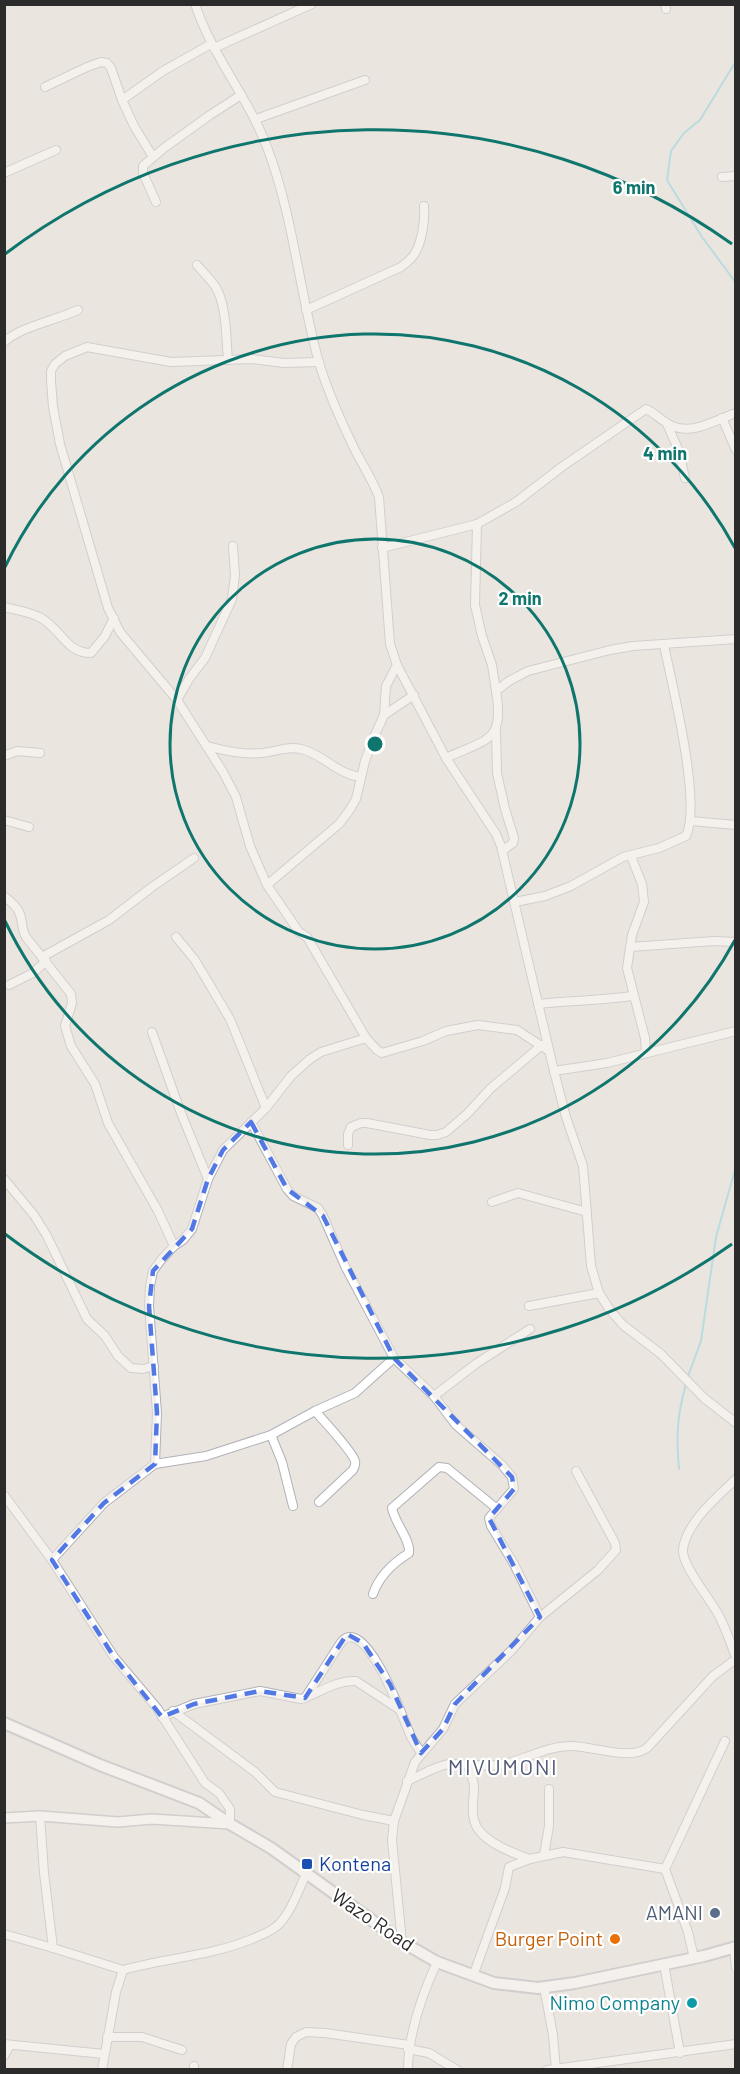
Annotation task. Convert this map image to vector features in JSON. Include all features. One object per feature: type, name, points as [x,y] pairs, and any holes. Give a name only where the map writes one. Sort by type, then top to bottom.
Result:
[{"type":"main road","name":"Wazo Road","points":[[4,1723],[99,1765],[199,1803],[271,1848],[402,1942],[437,1962],[494,1983],[538,1988],[575,1983],[735,1947]]},
{"type":"street","points":[[195,4],[212,46],[256,119],[271,157],[288,215],[306,310],[319,362],[346,429],[379,496],[390,644],[397,665],[446,758],[496,834],[502,851],[554,1071],[566,1117],[583,1166],[591,1266],[599,1293],[622,1325],[661,1354],[704,1398],[735,1423]]},
{"type":"street","points":[[122,100],[163,71],[212,46],[312,4]]},
{"type":"street","points":[[45,87],[101,62],[107,63],[144,145],[153,157]]},
{"type":"street","points":[[256,119],[365,80]]},
{"type":"street","points":[[156,202],[143,173],[143,166],[210,115],[242,96]]},
{"type":"street","points":[[4,173],[56,150]]},
{"type":"street","points":[[722,177],[735,177]]},
{"type":"street","points":[[306,310],[401,267],[412,258],[417,251],[424,206]]},
{"type":"street","points":[[197,265],[216,287],[220,296],[228,360]]},
{"type":"street","points":[[5,342],[18,332],[78,310]]},
{"type":"street","points":[[4,331],[5,342]]},
{"type":"street","points":[[319,362],[284,363],[252,359],[171,362],[87,346],[64,356],[55,364],[51,371],[53,407],[60,444],[102,589],[120,632],[177,700],[236,797],[250,846],[267,885],[299,932],[307,937],[366,1038],[377,1050],[382,1053],[423,1041],[446,1031],[478,1025],[517,1030],[549,1051]]},
{"type":"street","points":[[382,548],[477,524],[516,502],[562,466],[646,409],[667,424],[681,429],[690,429],[735,413]]},
{"type":"street","points":[[722,418],[735,450]]},
{"type":"street","points":[[667,424],[679,451],[685,478]]},
{"type":"street","points":[[477,524],[475,605],[492,665],[499,721],[496,731],[497,773],[514,838],[513,843],[502,851]]},
{"type":"street","points":[[177,700],[205,658],[232,599],[235,575],[233,546]]},
{"type":"street","points":[[4,607],[38,616],[53,626],[75,651],[82,653],[90,652],[105,636],[114,618]]},
{"type":"street","points":[[496,691],[509,681],[528,672],[610,650],[633,646],[735,639]]},
{"type":"street","points":[[515,902],[545,896],[571,886],[612,862],[659,848],[686,836],[691,821],[685,751],[664,645]]},
{"type":"street","points":[[267,885],[339,824],[356,800],[360,777],[384,715],[386,686],[397,665]]},
{"type":"street","points":[[384,715],[414,695]]},
{"type":"street","points":[[446,758],[488,739],[496,731]]},
{"type":"street","points":[[207,746],[239,753],[300,748],[312,752],[345,773],[360,777]]},
{"type":"street","points":[[4,756],[17,751],[40,753]]},
{"type":"street","points":[[4,820],[29,827]]},
{"type":"street","points":[[691,821],[735,825]]},
{"type":"street","points":[[631,856],[643,888],[644,902],[634,926],[627,968],[645,1038],[646,1053]]},
{"type":"street","points":[[9,985],[33,973],[44,959],[109,920],[194,858]]},
{"type":"street","points":[[4,896],[16,906],[23,932],[71,994],[72,1003],[65,1026],[71,1046],[95,1084],[108,1123],[158,1211],[174,1246]]},
{"type":"street","points":[[176,937],[195,960],[230,1019],[266,1108]]},
{"type":"street","points":[[630,947],[714,941],[735,942]]},
{"type":"street","points":[[538,1004],[633,996]]},
{"type":"street","points":[[554,1071],[607,1064],[735,1031]]},
{"type":"street","points":[[152,1032],[208,1179]]},
{"type":"street","points":[[155,1464],[157,1413],[149,1306],[153,1271],[192,1229],[208,1179],[224,1150],[266,1108],[291,1076],[310,1059],[334,1047],[366,1038]]},
{"type":"street","points":[[348,1145],[348,1134],[351,1127],[361,1123],[379,1124],[430,1135],[446,1132],[467,1114],[491,1088],[542,1046]]},
{"type":"street","points":[[251,1122],[287,1189],[293,1196],[318,1208],[323,1216],[345,1266],[394,1358],[434,1396],[456,1425],[512,1476],[514,1489],[489,1518],[491,1526],[514,1564],[540,1617]]},
{"type":"street","points":[[4,1179],[34,1215],[47,1236],[87,1319],[105,1336],[118,1356],[131,1368],[143,1369],[154,1366]]},
{"type":"street","points":[[492,1202],[503,1196],[518,1193],[587,1212]]},
{"type":"street","points":[[529,1306],[599,1293]]},
{"type":"street","points":[[434,1396],[477,1363],[530,1329]]},
{"type":"street","points":[[52,1560],[104,1503],[155,1464],[206,1456],[272,1435],[354,1392],[394,1358]]},
{"type":"street","points":[[315,1411],[355,1460],[353,1470],[319,1502]]},
{"type":"street","points":[[272,1435],[282,1462],[293,1506]]},
{"type":"street","points":[[373,1594],[378,1581],[409,1553],[410,1545],[394,1519],[392,1508],[439,1467],[447,1468],[496,1508]]},
{"type":"street","points":[[402,1942],[393,1859],[394,1821],[415,1762],[443,1729],[456,1704],[512,1650],[540,1617],[598,1570],[616,1550],[615,1543],[576,1471]]},
{"type":"street","points":[[407,1781],[441,1766],[503,1764],[551,1749],[569,1746],[636,1754],[643,1751],[713,1676],[735,1658],[719,1615],[684,1562],[683,1550],[688,1533],[709,1503],[735,1479]]},
{"type":"street","points":[[4,1495],[52,1560],[114,1657],[162,1717],[205,1783],[219,1793],[230,1809],[230,1824],[184,1823],[152,1819],[118,1822],[40,1816],[4,1818]]},
{"type":"street","points":[[307,1697],[342,1641],[353,1636],[363,1643],[393,1690],[413,1740],[421,1753]]},
{"type":"street","points":[[162,1717],[173,1711],[215,1699],[260,1691],[301,1699],[335,1684],[349,1681],[356,1681],[400,1710]]},
{"type":"street","points":[[173,1711],[255,1772],[275,1792],[394,1821]]},
{"type":"street","points":[[694,1958],[684,1921],[665,1869],[725,1741]]},
{"type":"street","points":[[468,1765],[474,1785],[472,1810],[474,1823],[487,1838],[508,1852],[530,1858]]},
{"type":"street","points":[[544,1855],[549,1826],[549,1789]]},
{"type":"street","points":[[40,1816],[53,1948]]},
{"type":"street","points":[[473,1976],[505,1888],[509,1867],[530,1858],[563,1852],[665,1869]]},
{"type":"street","points":[[4,1934],[123,1970],[217,1951],[265,1933],[278,1925],[293,1902],[306,1874]]},
{"type":"street","points":[[735,1947],[735,1968]]},
{"type":"street","points":[[408,2070],[409,2047],[426,1987],[437,1962]]},
{"type":"street","points":[[664,1964],[680,2053]]},
{"type":"street","points":[[102,2070],[116,1992],[123,1970]]},
{"type":"street","points":[[544,1987],[553,2035],[556,2069]]},
{"type":"street","points":[[287,2070],[291,2044],[296,2037],[306,2032],[325,2032],[409,2047],[429,2053],[457,2070]]},
{"type":"street","points":[[107,2037],[142,2037],[182,2050]]},
{"type":"street","points":[[4,2056],[7,2044],[104,2054]]},
{"type":"street","points":[[547,2070],[735,2044]]},
{"type":"highlighted area","points":[[251,1122],[287,1189],[323,1216],[394,1358],[512,1477],[514,1489],[489,1518],[540,1617],[455,1704],[443,1729],[421,1753],[390,1684],[363,1643],[347,1634],[305,1698],[260,1691],[194,1704],[162,1717],[114,1657],[52,1560],[104,1503],[155,1464],[157,1413],[149,1306],[153,1271],[192,1229],[208,1179],[223,1150]]},
{"type":"waterway","points":[[736,61],[700,120],[684,133],[671,151],[667,180],[702,237],[736,283]]},
{"type":"waterway","points":[[687,1379],[701,1341],[716,1237],[736,1166]]},
{"type":"waterway","points":[[679,1469],[678,1427],[686,1384]]},
{"type":"place","name":"Kontena","points":[[307,1864]]},
{"type":"place","name":"AMANI","points":[[715,1913]]},
{"type":"place","name":"Burger Point","points":[[615,1939]]},
{"type":"place","name":"Nimo Company","points":[[692,2003]]},
{"type":"district","name":"MIVUMONI","points":[[503,1767]]}]
